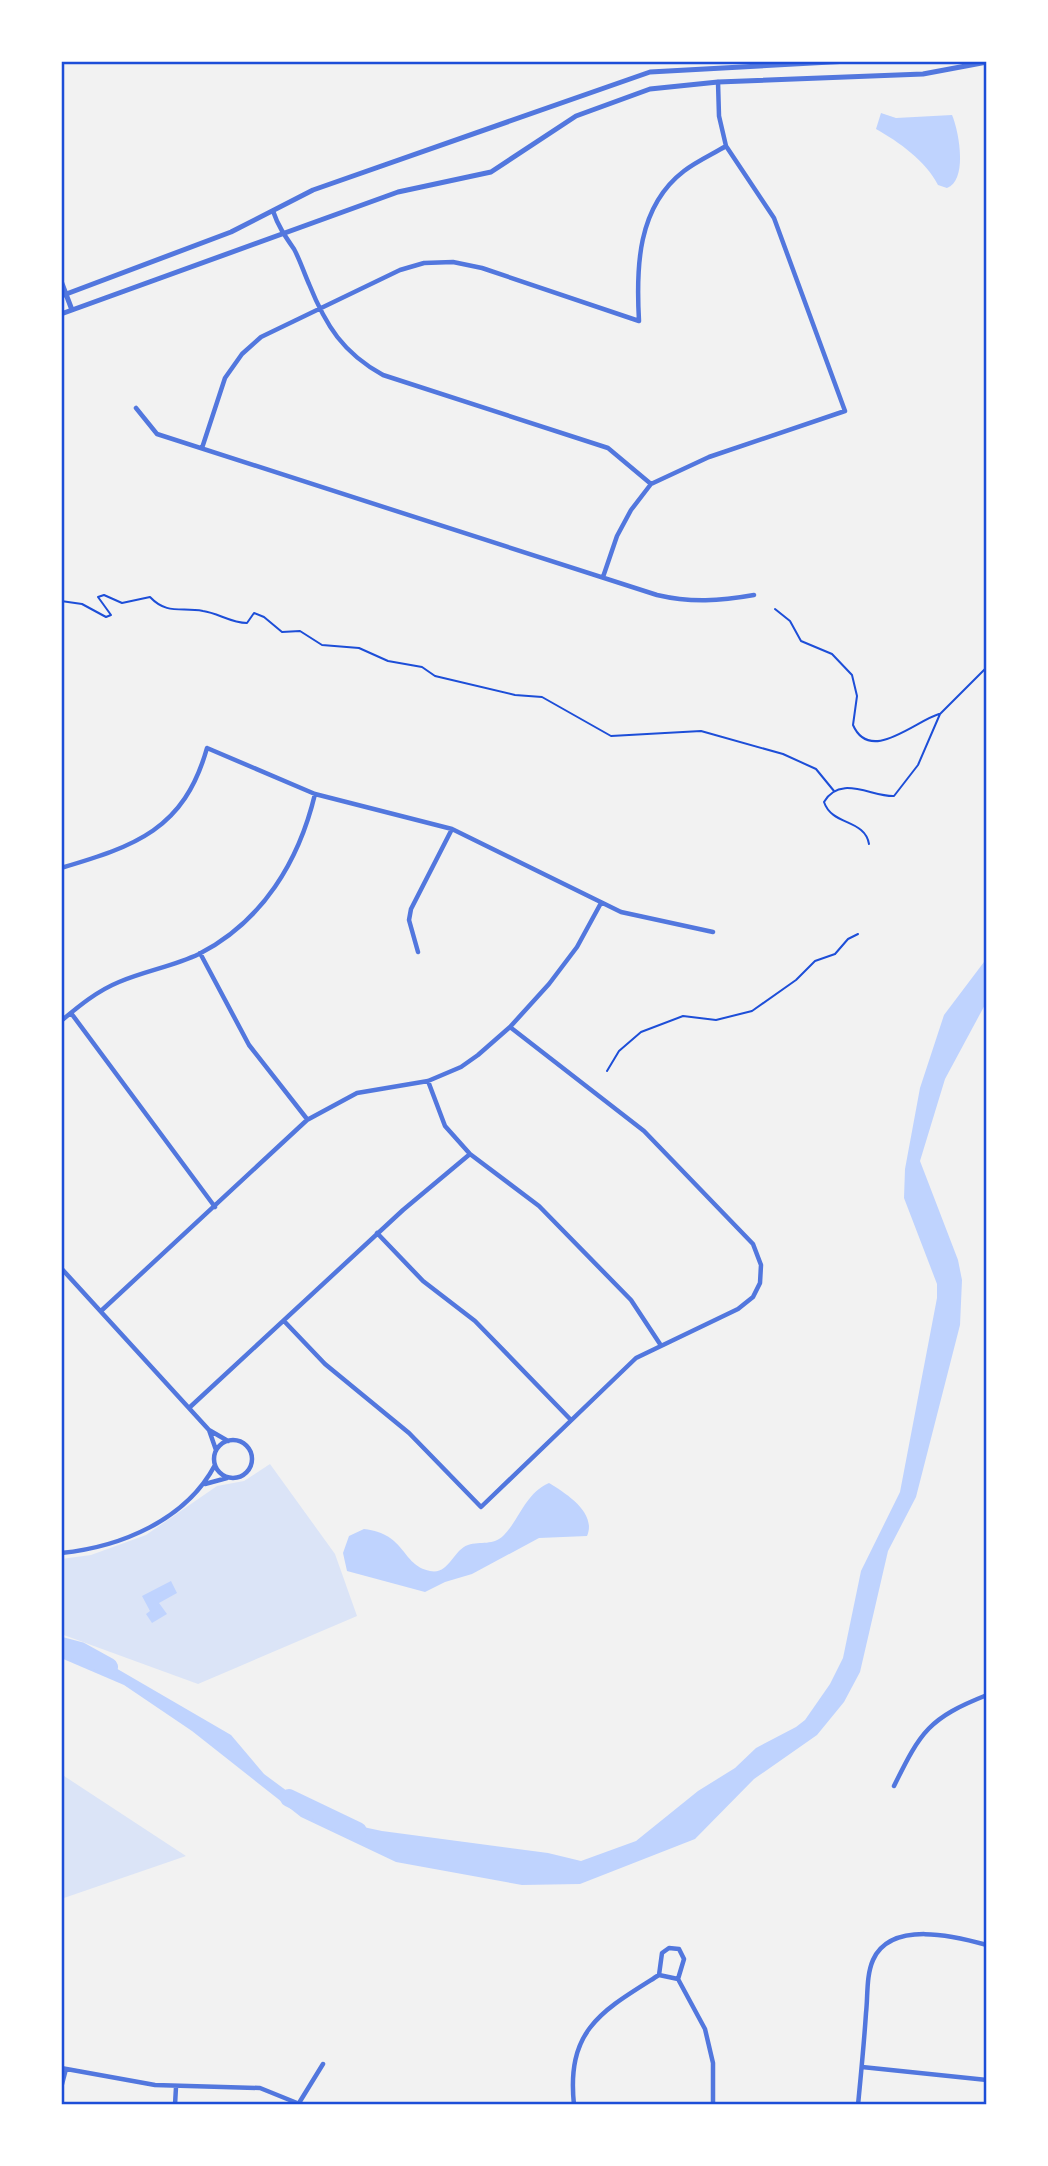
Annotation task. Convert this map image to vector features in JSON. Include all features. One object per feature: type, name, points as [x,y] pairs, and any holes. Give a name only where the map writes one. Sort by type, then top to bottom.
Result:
[{"type":"street","points":[[64,295],[231,232],[313,190],[640,75],[717,67],[849,61]]},
{"type":"street","points":[[61,314],[398,192],[491,172],[576,116],[641,92],[718,82],[923,74],[987,62]]},
{"type":"street","points":[[603,577],[617,536],[631,510],[651,484],[709,457],[845,411],[774,218],[726,146],[719,116],[717,67]]},
{"type":"street","points":[[202,448],[225,378],[242,354],[261,337],[400,270],[424,263],[453,262],[482,268],[639,321],[637,280],[644,228],[662,194],[684,171],[726,146]]},
{"type":"street","points":[[273,211],[281,233],[294,249],[320,310],[345,349],[383,375],[608,447],[651,484]]},
{"type":"street","points":[[61,281],[64,295],[72,310]]},
{"type":"street","points":[[136,408],[157,434],[682,601],[707,602],[754,595]]},
{"type":"street","points":[[61,868],[136,844],[156,830],[188,793],[202,765],[206,748],[315,794],[452,830],[601,902],[641,918],[713,932]]},
{"type":"street","points":[[61,1021],[100,991],[120,981],[200,953],[250,916],[284,876],[306,830],[315,794]]},
{"type":"street","points":[[418,952],[409,920],[411,909],[452,830]]},
{"type":"street","points":[[101,1311],[307,1120],[357,1093],[428,1081],[461,1067],[510,1027],[577,947],[601,902]]},
{"type":"street","points":[[200,953],[249,1045],[307,1120]]},
{"type":"street","points":[[71,1013],[215,1207]]},
{"type":"street","points":[[284,1321],[325,1364],[401,1426],[481,1507],[636,1357],[724,1316],[749,1301],[760,1283],[761,1265],[757,1251],[644,1132],[510,1027]]},
{"type":"street","points":[[428,1081],[445,1126],[470,1154],[539,1206],[631,1300],[660,1344]]},
{"type":"street","points":[[189,1408],[377,1233],[470,1154]]},
{"type":"street","points":[[377,1233],[423,1281],[475,1321],[570,1419]]},
{"type":"street","points":[[61,1268],[209,1430],[228,1441],[245,1444],[252,1460],[244,1475],[205,1485],[166,1516],[135,1535],[102,1546],[61,1553]]},
{"type":"street","points":[[205,1485],[215,1465],[216,1450],[209,1430]]},
{"type":"street","points":[[216,1450],[228,1441]]},
{"type":"street","points":[[215,1465],[227,1478]]},
{"type":"street","points":[[894,1786],[922,1733],[951,1709],[987,1695]]},
{"type":"street","points":[[858,2105],[871,1966],[877,1953],[893,1939],[920,1935],[987,1945]]},
{"type":"street","points":[[659,1975],[662,1953],[674,1948],[684,1953],[678,1979],[705,2029],[710,2047],[713,2105]]},
{"type":"street","points":[[574,2105],[578,2044],[593,2020],[659,1975],[678,1979]]},
{"type":"street","points":[[61,2088],[64,2069],[122,2081],[176,2087],[260,2088],[300,2104],[323,2064]]},
{"type":"street","points":[[862,2067],[987,2080]]},
{"type":"street","points":[[175,2105],[176,2087]]},
{"type":"path","points":[[61,601],[82,604],[106,617],[111,614],[111,610],[98,597],[104,595],[122,603],[150,597],[172,611],[203,611],[239,623],[247,623],[254,613],[264,617],[282,632],[300,631],[322,645],[359,649],[388,661],[422,667],[435,676],[515,695],[542,697],[611,736],[701,731],[783,754],[816,768],[834,791]]},
{"type":"path","points":[[775,609],[790,621],[801,641],[832,654],[852,675],[857,696],[853,725],[862,737],[877,741],[902,735],[940,714],[987,667]]},
{"type":"path","points":[[869,844],[867,834],[832,816],[826,810],[824,802],[834,791],[863,788],[881,796],[894,796],[918,765],[940,714]]},
{"type":"path","points":[[607,1071],[619,1051],[633,1042],[641,1032],[666,1020],[683,1016],[716,1020],[752,1011],[796,980],[808,966],[835,954],[848,939],[858,934]]},
{"type":"shaded area","points":[[270,1464],[335,1554],[357,1616],[198,1684],[61,1634],[61,1559],[91,1555],[146,1535],[217,1486],[244,1481]]},
{"type":"shaded area","points":[[61,1774],[186,1856],[61,1899]]},
{"type":"water","points":[[881,113],[896,118],[952,115],[960,154],[960,166],[954,183],[947,188],[938,185],[911,153],[876,129]]},
{"type":"water","points":[[987,958],[987,1001],[945,1079],[920,1161],[958,1260],[962,1280],[960,1325],[916,1497],[888,1551],[860,1672],[844,1702],[817,1735],[754,1779],[695,1839],[580,1884],[522,1885],[396,1862],[301,1817],[192,1731],[124,1685],[61,1658],[61,1644],[114,1667],[231,1735],[264,1774],[314,1811],[335,1821],[382,1831],[548,1853],[581,1861],[636,1841],[698,1791],[735,1768],[756,1748],[796,1727],[805,1720],[830,1684],[843,1658],[861,1571],[900,1492],[937,1298],[937,1284],[904,1198],[905,1169],[920,1088],[944,1015]]},
{"type":"water","points":[[549,1483],[579,1505],[588,1520],[587,1536],[539,1538],[472,1574],[445,1582],[425,1592],[347,1571],[343,1553],[349,1536],[364,1529],[388,1537],[421,1568],[430,1571],[442,1569],[468,1545],[491,1542],[504,1535],[534,1493]]},
{"type":"water","points":[[171,1581],[177,1593],[159,1603],[167,1614],[152,1623],[146,1614],[150,1611],[142,1596]]},
{"type":"waterway","points":[[61,1646],[80,1651],[109,1667]]},
{"type":"waterway","points":[[289,1798],[358,1831]]}]
